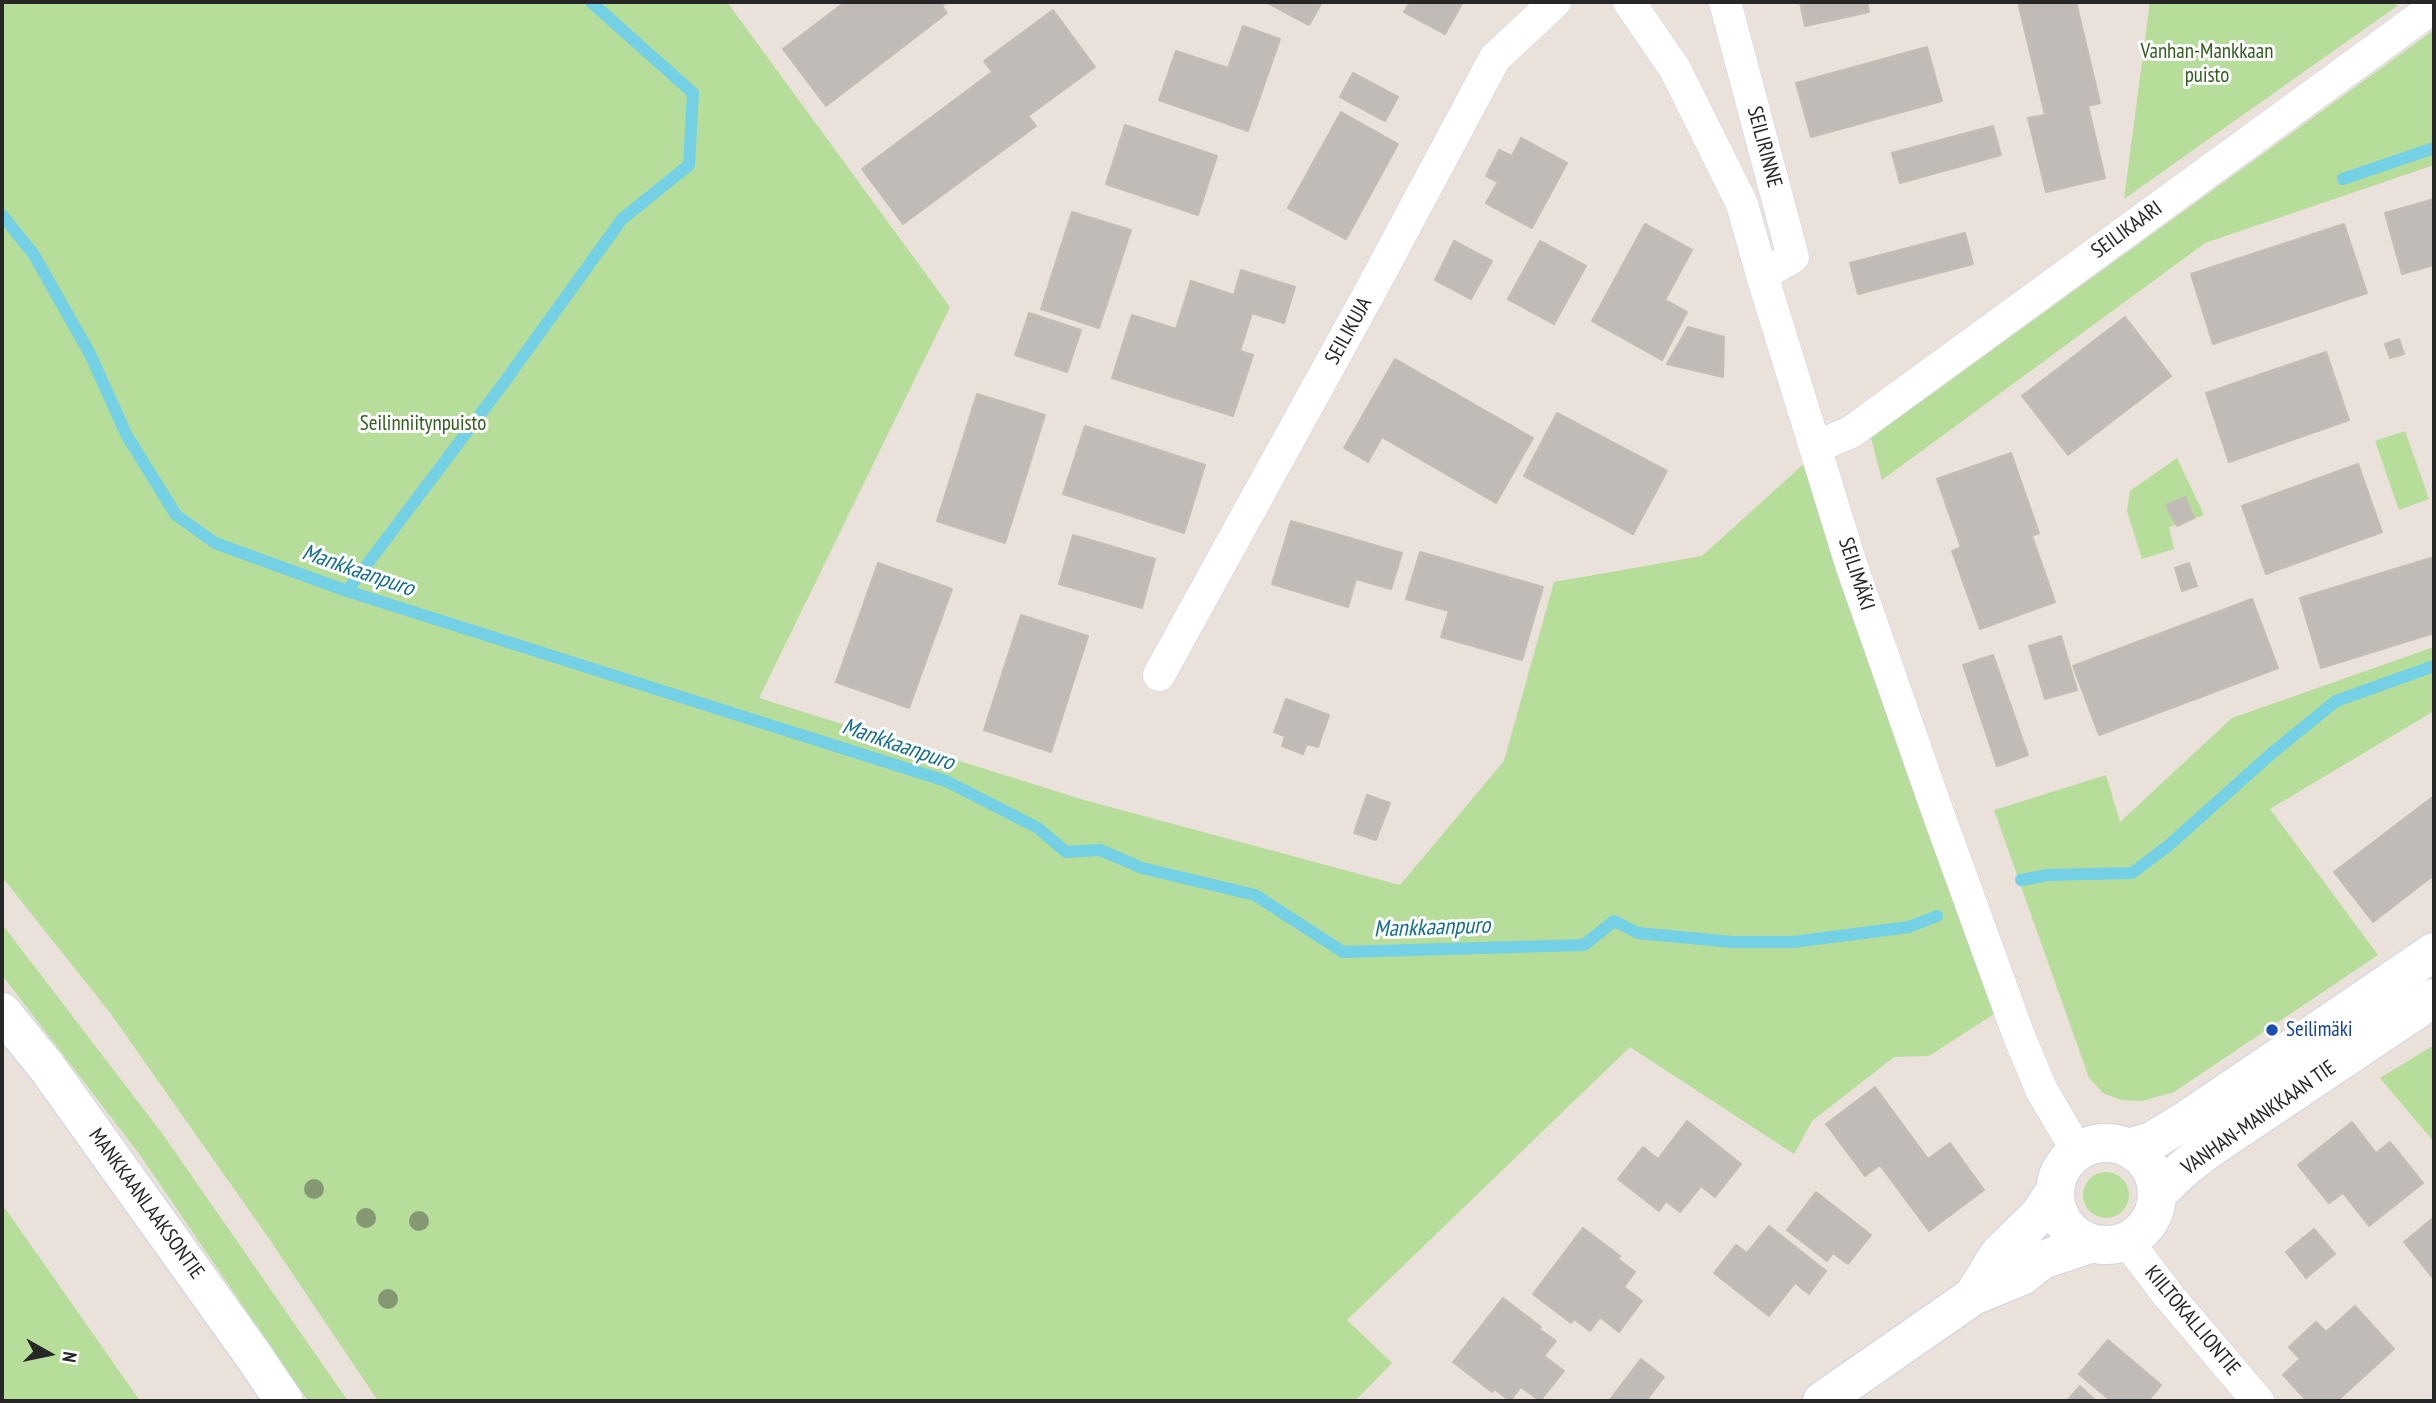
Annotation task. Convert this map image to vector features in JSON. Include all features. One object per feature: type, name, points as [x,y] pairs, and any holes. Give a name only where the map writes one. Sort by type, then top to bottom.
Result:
[{"type":"main road","name":"VANHAN-MANKKAAN TIE","points":[[2128,1148],[2151,1141],[2188,1119],[2434,952]]},
{"type":"main road","name":"VANHAN-MANKKAAN TIE","points":[[2157,1194],[2209,1149],[2434,998]]},
{"type":"main road","name":"MANKKAANLAAKSONTIE","points":[[2,1012],[46,1066],[284,1401]]},
{"type":"main road","points":[[1822,1401],[1973,1296],[2022,1276],[2042,1260],[2108,1242],[2142,1231],[2152,1216],[2157,1194],[2150,1167],[2128,1148],[2105,1142],[2085,1146],[2067,1159],[2057,1177],[2055,1191],[2057,1209],[2069,1230],[2108,1242]]},
{"type":"main road","points":[[1973,1296],[1999,1254],[2040,1214],[2055,1191]]},
{"type":"street","name":"SEILIKUJA","points":[[1158,675],[1371,290],[1495,58],[1555,2]]},
{"type":"street","name":"SEILIMÄKI","points":[[1629,2],[1675,69],[1742,204],[1856,576],[1937,810],[2019,1036],[2042,1091],[2078,1152]]},
{"type":"street","name":"SEILIRINNE","points":[[1726,2],[1793,257],[1762,275]]},
{"type":"street","name":"SEILIKAARI","points":[[1816,447],[1851,432],[2434,7]]},
{"type":"street","name":"KIILTOKALLIONTIE","points":[[2108,1242],[2168,1295],[2258,1401]]},
{"type":"green space","name":"Seilinniitynpuisto","points":[[2,2],[727,2],[950,307],[759,698],[1084,800],[1400,885],[1504,761],[1554,582],[1702,556],[1807,461],[1994,1014],[1929,1056],[1894,1057],[1812,1121],[1794,1154],[1630,1047],[1347,1320],[1392,1363],[1355,1401],[378,1401],[270,1240],[111,1014],[2,877]]},
{"type":"green space","name":"Vanhan-Mankkaan puisto","points":[[2150,2],[2395,2],[2397,6],[2124,199]]},
{"type":"green space","name":"Vanhan-Mankkaan puisto","points":[[2434,30],[2434,165],[2205,243],[1882,480],[1871,438]]},
{"type":"green space","points":[[2405,431],[2429,499],[2399,510],[2375,441]]},
{"type":"green space","points":[[2177,458],[2204,515],[2169,527],[2174,549],[2142,559],[2127,511],[2130,491]]},
{"type":"green space","points":[[2434,647],[2434,711],[2270,809],[2378,955],[2174,1092],[2142,1101],[2121,1100],[2103,1093],[2089,1078],[1994,810],[2106,775],[2120,822],[2232,718]]},
{"type":"green space","points":[[2,924],[164,1136],[348,1401],[308,1401],[140,1155],[2,975]]},
{"type":"green space","points":[[2434,1045],[2434,1142],[2380,1078]]},
{"type":"green space","points":[[2106,1172],[2122,1179],[2129,1195],[2122,1211],[2106,1218],[2090,1211],[2083,1195],[2090,1179]]},
{"type":"green space","points":[[2,1204],[9,1214],[140,1401],[2,1401]]},
{"type":"building","points":[[845,2],[948,2],[942,6],[947,13],[826,106],[783,49]]},
{"type":"building","points":[[1266,2],[1322,2],[1309,25]]},
{"type":"building","points":[[1410,2],[1463,2],[1445,34],[1404,12]]},
{"type":"building","points":[[1800,2],[1867,2],[1869,12],[1805,26]]},
{"type":"building","points":[[2018,2],[2076,2],[2100,103],[2088,106],[2105,178],[2046,192],[2028,118],[2045,115]]},
{"type":"building","points":[[1053,10],[1095,67],[1028,116],[1036,126],[903,224],[862,169],[992,72],[984,61]]},
{"type":"building","points":[[1243,26],[1280,39],[1248,131],[1159,100],[1176,51],[1228,68]]},
{"type":"building","points":[[1927,47],[1942,101],[1811,137],[1796,83]]},
{"type":"building","points":[[1353,73],[1398,97],[1385,121],[1340,97]]},
{"type":"building","points":[[1341,112],[1398,144],[1346,239],[1288,208]]},
{"type":"building","points":[[1125,125],[1217,156],[1198,215],[1106,184]]},
{"type":"building","points":[[1993,126],[2001,155],[1900,183],[1892,153]]},
{"type":"building","points":[[1521,138],[1567,163],[1532,228],[1486,203],[1498,182],[1486,176],[1499,150],[1512,156]]},
{"type":"building","points":[[2434,199],[2434,265],[2402,274],[2385,213]]},
{"type":"building","points":[[1072,212],[1131,230],[1099,328],[1041,309]]},
{"type":"building","points":[[1645,224],[1692,250],[1665,300],[1687,312],[1662,360],[1592,321]]},
{"type":"building","points":[[2344,224],[2367,293],[2213,344],[2191,274]]},
{"type":"building","points":[[1965,233],[1973,264],[1858,294],[1850,263]]},
{"type":"building","points":[[1454,241],[1492,261],[1471,299],[1435,280]]},
{"type":"building","points":[[1540,241],[1586,266],[1554,324],[1508,299]]},
{"type":"building","points":[[1241,270],[1295,287],[1284,323],[1252,313],[1240,351],[1253,355],[1233,416],[1112,378],[1132,315],[1176,329],[1191,281],[1234,295]]},
{"type":"building","points":[[1029,313],[1081,330],[1067,372],[1015,355]]},
{"type":"building","points":[[2125,317],[2171,376],[2068,455],[2022,396]]},
{"type":"building","points":[[1688,327],[1724,337],[1723,377],[1667,364]]},
{"type":"building","points":[[2399,339],[2404,354],[2390,358],[2385,344]]},
{"type":"building","points":[[2326,352],[2349,420],[2229,462],[2206,393]]},
{"type":"building","points":[[1395,359],[1533,438],[1496,503],[1382,437],[1368,462],[1344,448]]},
{"type":"building","points":[[977,394],[1045,415],[1005,543],[937,521]]},
{"type":"building","points":[[1557,413],[1667,471],[1633,534],[1524,476]]},
{"type":"building","points":[[1085,426],[1205,465],[1184,533],[1063,494]]},
{"type":"building","points":[[2011,453],[2039,533],[2032,536],[2055,602],[1980,629],[1952,551],[1961,547],[1937,479]]},
{"type":"building","points":[[2358,464],[2382,532],[2266,574],[2242,506]]},
{"type":"building","points":[[2185,497],[2194,518],[2177,526],[2166,505]]},
{"type":"building","points":[[1291,521],[1402,553],[1391,589],[1356,579],[1348,607],[1272,584]]},
{"type":"building","points":[[1073,535],[1155,559],[1142,608],[1059,584]]},
{"type":"building","points":[[1420,552],[1543,587],[1522,660],[1441,637],[1449,611],[1406,599]]},
{"type":"building","points":[[2434,557],[2434,633],[2321,668],[2300,598]]},
{"type":"building","points":[[878,563],[952,589],[909,708],[836,682]]},
{"type":"building","points":[[2189,563],[2197,586],[2182,591],[2175,568]]},
{"type":"building","points":[[2252,599],[2278,668],[2099,735],[2073,666]]},
{"type":"building","points":[[1021,615],[1088,636],[1051,752],[984,730]]},
{"type":"building","points":[[2061,636],[2077,690],[2045,699],[2029,646]]},
{"type":"building","points":[[1993,655],[2028,755],[1997,766],[1963,665]]},
{"type":"building","points":[[1286,699],[1329,715],[1318,747],[1307,744],[1303,754],[1282,746],[1285,736],[1274,732]]},
{"type":"building","points":[[1367,795],[1390,803],[1376,840],[1354,833]]},
{"type":"building","points":[[2434,796],[2434,875],[2373,922],[2334,872]]},
{"type":"building","points":[[1875,1087],[1928,1159],[1950,1143],[1984,1190],[1929,1231],[1880,1165],[1865,1176],[1826,1124]]},
{"type":"building","points":[[1687,1121],[1741,1164],[1715,1197],[1701,1186],[1680,1212],[1666,1201],[1659,1211],[1618,1179],[1643,1147],[1658,1159]]},
{"type":"building","points":[[2352,1122],[2376,1153],[2390,1142],[2423,1183],[2369,1226],[2343,1193],[2329,1203],[2298,1165]]},
{"type":"building","points":[[1816,1192],[1871,1235],[1848,1264],[1833,1253],[1827,1261],[1787,1230]]},
{"type":"building","points":[[2433,1218],[2434,1275],[2432,1277],[2404,1242]]},
{"type":"building","points":[[1769,1226],[1826,1271],[1809,1294],[1795,1283],[1769,1316],[1714,1273],[1736,1245],[1747,1253]]},
{"type":"building","points":[[1583,1228],[1620,1256],[1618,1259],[1635,1272],[1624,1287],[1642,1301],[1619,1332],[1600,1317],[1590,1331],[1574,1319],[1571,1323],[1533,1294]]},
{"type":"building","points":[[2314,1229],[2335,1254],[2306,1278],[2286,1252]]},
{"type":"building","points":[[1503,1298],[1556,1341],[1544,1356],[1564,1371],[1540,1401],[1521,1387],[1510,1401],[1494,1389],[1492,1392],[1453,1362]]},
{"type":"building","points":[[2355,1306],[2394,1349],[2337,1401],[2307,1401],[2283,1375],[2300,1359],[2289,1347],[2316,1322],[2326,1332]]},
{"type":"building","points":[[2108,1340],[2161,1385],[2148,1401],[2111,1401],[2079,1374]]},
{"type":"building","points":[[1641,1359],[1664,1377],[1646,1401],[1609,1401]]},
{"type":"building","points":[[2080,1386],[2096,1401],[2067,1401]]},
{"type":"waterway","points":[[347,591],[503,384],[622,219],[689,165],[693,93],[591,2]]},
{"type":"waterway","points":[[2343,179],[2434,148]]},
{"type":"waterway","name":"Mankkaanpuro","points":[[2,215],[34,255],[90,354],[127,436],[176,515],[215,543],[347,591],[946,781],[1038,828],[1066,852],[1100,850],[1142,868],[1255,895],[1343,952],[1584,945],[1614,921],[1638,933],[1732,942],[1793,942],[1909,927],[1937,916]]},
{"type":"waterway","points":[[2021,880],[2048,875],[2132,873],[2168,846],[2272,753],[2336,701],[2434,666]]},
{"type":"place","name":"Seilimäki","points":[[2272,1030]]}]
